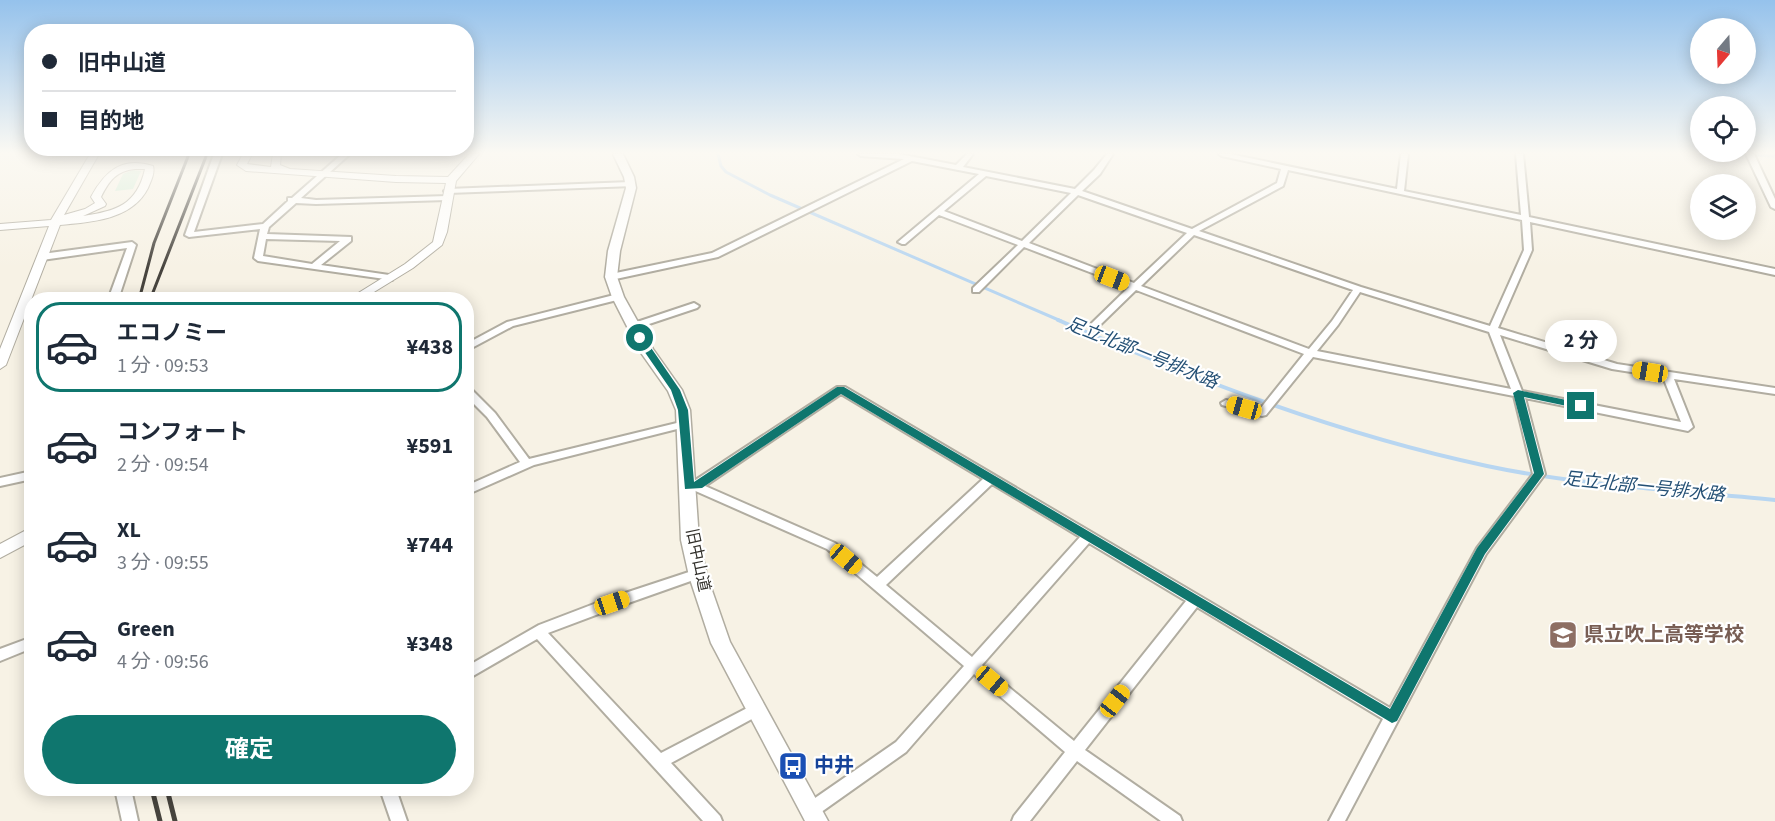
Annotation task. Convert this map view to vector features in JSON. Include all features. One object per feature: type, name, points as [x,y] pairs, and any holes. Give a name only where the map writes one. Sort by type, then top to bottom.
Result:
[{"type":"main road","name":"旧中山道","points":[[628,192],[614,251],[611,277],[618,297],[646,350],[675,390],[683,410],[693,486],[690,540],[698,574],[721,643],[814,816]]},
{"type":"street","points":[[28,292],[56,221],[72,192]]},
{"type":"street","points":[[56,221],[89,211],[101,204],[96,197],[99,192]]},
{"type":"street","points":[[0,227],[109,214],[128,207],[139,192]]},
{"type":"street","points":[[204,192],[189,235],[264,231],[348,239],[315,266]]},
{"type":"street","points":[[300,192],[264,231],[258,258],[389,278]]},
{"type":"street","points":[[291,200],[316,202],[423,192]]},
{"type":"street","points":[[366,292],[409,266],[438,243],[449,192]]},
{"type":"street","points":[[611,277],[714,255],[841,192]]},
{"type":"street","points":[[903,242],[962,192]]},
{"type":"street","points":[[976,289],[1077,192]]},
{"type":"street","points":[[1078,192],[1358,289],[1616,367],[1775,391]]},
{"type":"street","points":[[1096,324],[1192,232],[1265,192]]},
{"type":"street","points":[[1401,192],[1775,272]]},
{"type":"street","points":[[1337,821],[1481,551],[1539,474],[1518,393],[1493,329],[1528,254],[1524,192]]},
{"type":"street","points":[[1768,192],[1775,207]]},
{"type":"street","points":[[939,212],[1310,353],[1688,427],[1667,375]]},
{"type":"street","points":[[42,257],[132,245],[116,292]]},
{"type":"street","points":[[1226,403],[1262,413],[1335,323],[1358,289]]},
{"type":"street","points":[[474,343],[510,324],[618,297]]},
{"type":"street","points":[[0,365],[24,303]]},
{"type":"street","points":[[634,326],[694,306]]},
{"type":"street","points":[[693,486],[840,389],[1392,717]]},
{"type":"street","points":[[474,398],[491,415],[527,464]]},
{"type":"street","points":[[474,487],[527,464],[685,424]]},
{"type":"street","points":[[0,482],[24,478]]},
{"type":"street","points":[[877,585],[990,479]]},
{"type":"street","points":[[693,486],[831,546],[1076,752],[1174,821]]},
{"type":"street","points":[[814,816],[901,747],[975,667],[1087,537]]},
{"type":"street","points":[[0,552],[24,538]]},
{"type":"street","points":[[474,669],[539,632],[612,603],[698,574]]},
{"type":"street","points":[[1020,821],[1194,601]]},
{"type":"street","points":[[539,632],[714,821]]},
{"type":"street","points":[[0,655],[24,645]]},
{"type":"street","points":[[659,762],[756,710]]},
{"type":"street","points":[[125,796],[130,821]]},
{"type":"street","points":[[390,796],[399,821]]},
{"type":"waterway","name":"足立北部一号排水路","points":[[765,192],[1061,321]]},
{"type":"waterway","name":"足立北部一号排水路","points":[[1058,320],[1269,404],[1432,453],[1522,473],[1558,478],[1775,500]]},
{"type":"railway","points":[[141,292],[154,243],[174,192]]},
{"type":"railway","points":[[153,292],[192,192]]},
{"type":"railway","points":[[154,796],[160,821]]},
{"type":"railway","points":[[169,796],[175,821]]},
{"type":"place","name":"県立吹上高等学校","points":[[1563,635]]},
{"type":"place","name":"中井","points":[[793,766]]},
{"type":"route","points":[[640,338],[675,390],[683,410],[689,487],[698,485],[840,389],[1392,717],[1481,551],[1539,474],[1518,393],[1581,406]]}]
